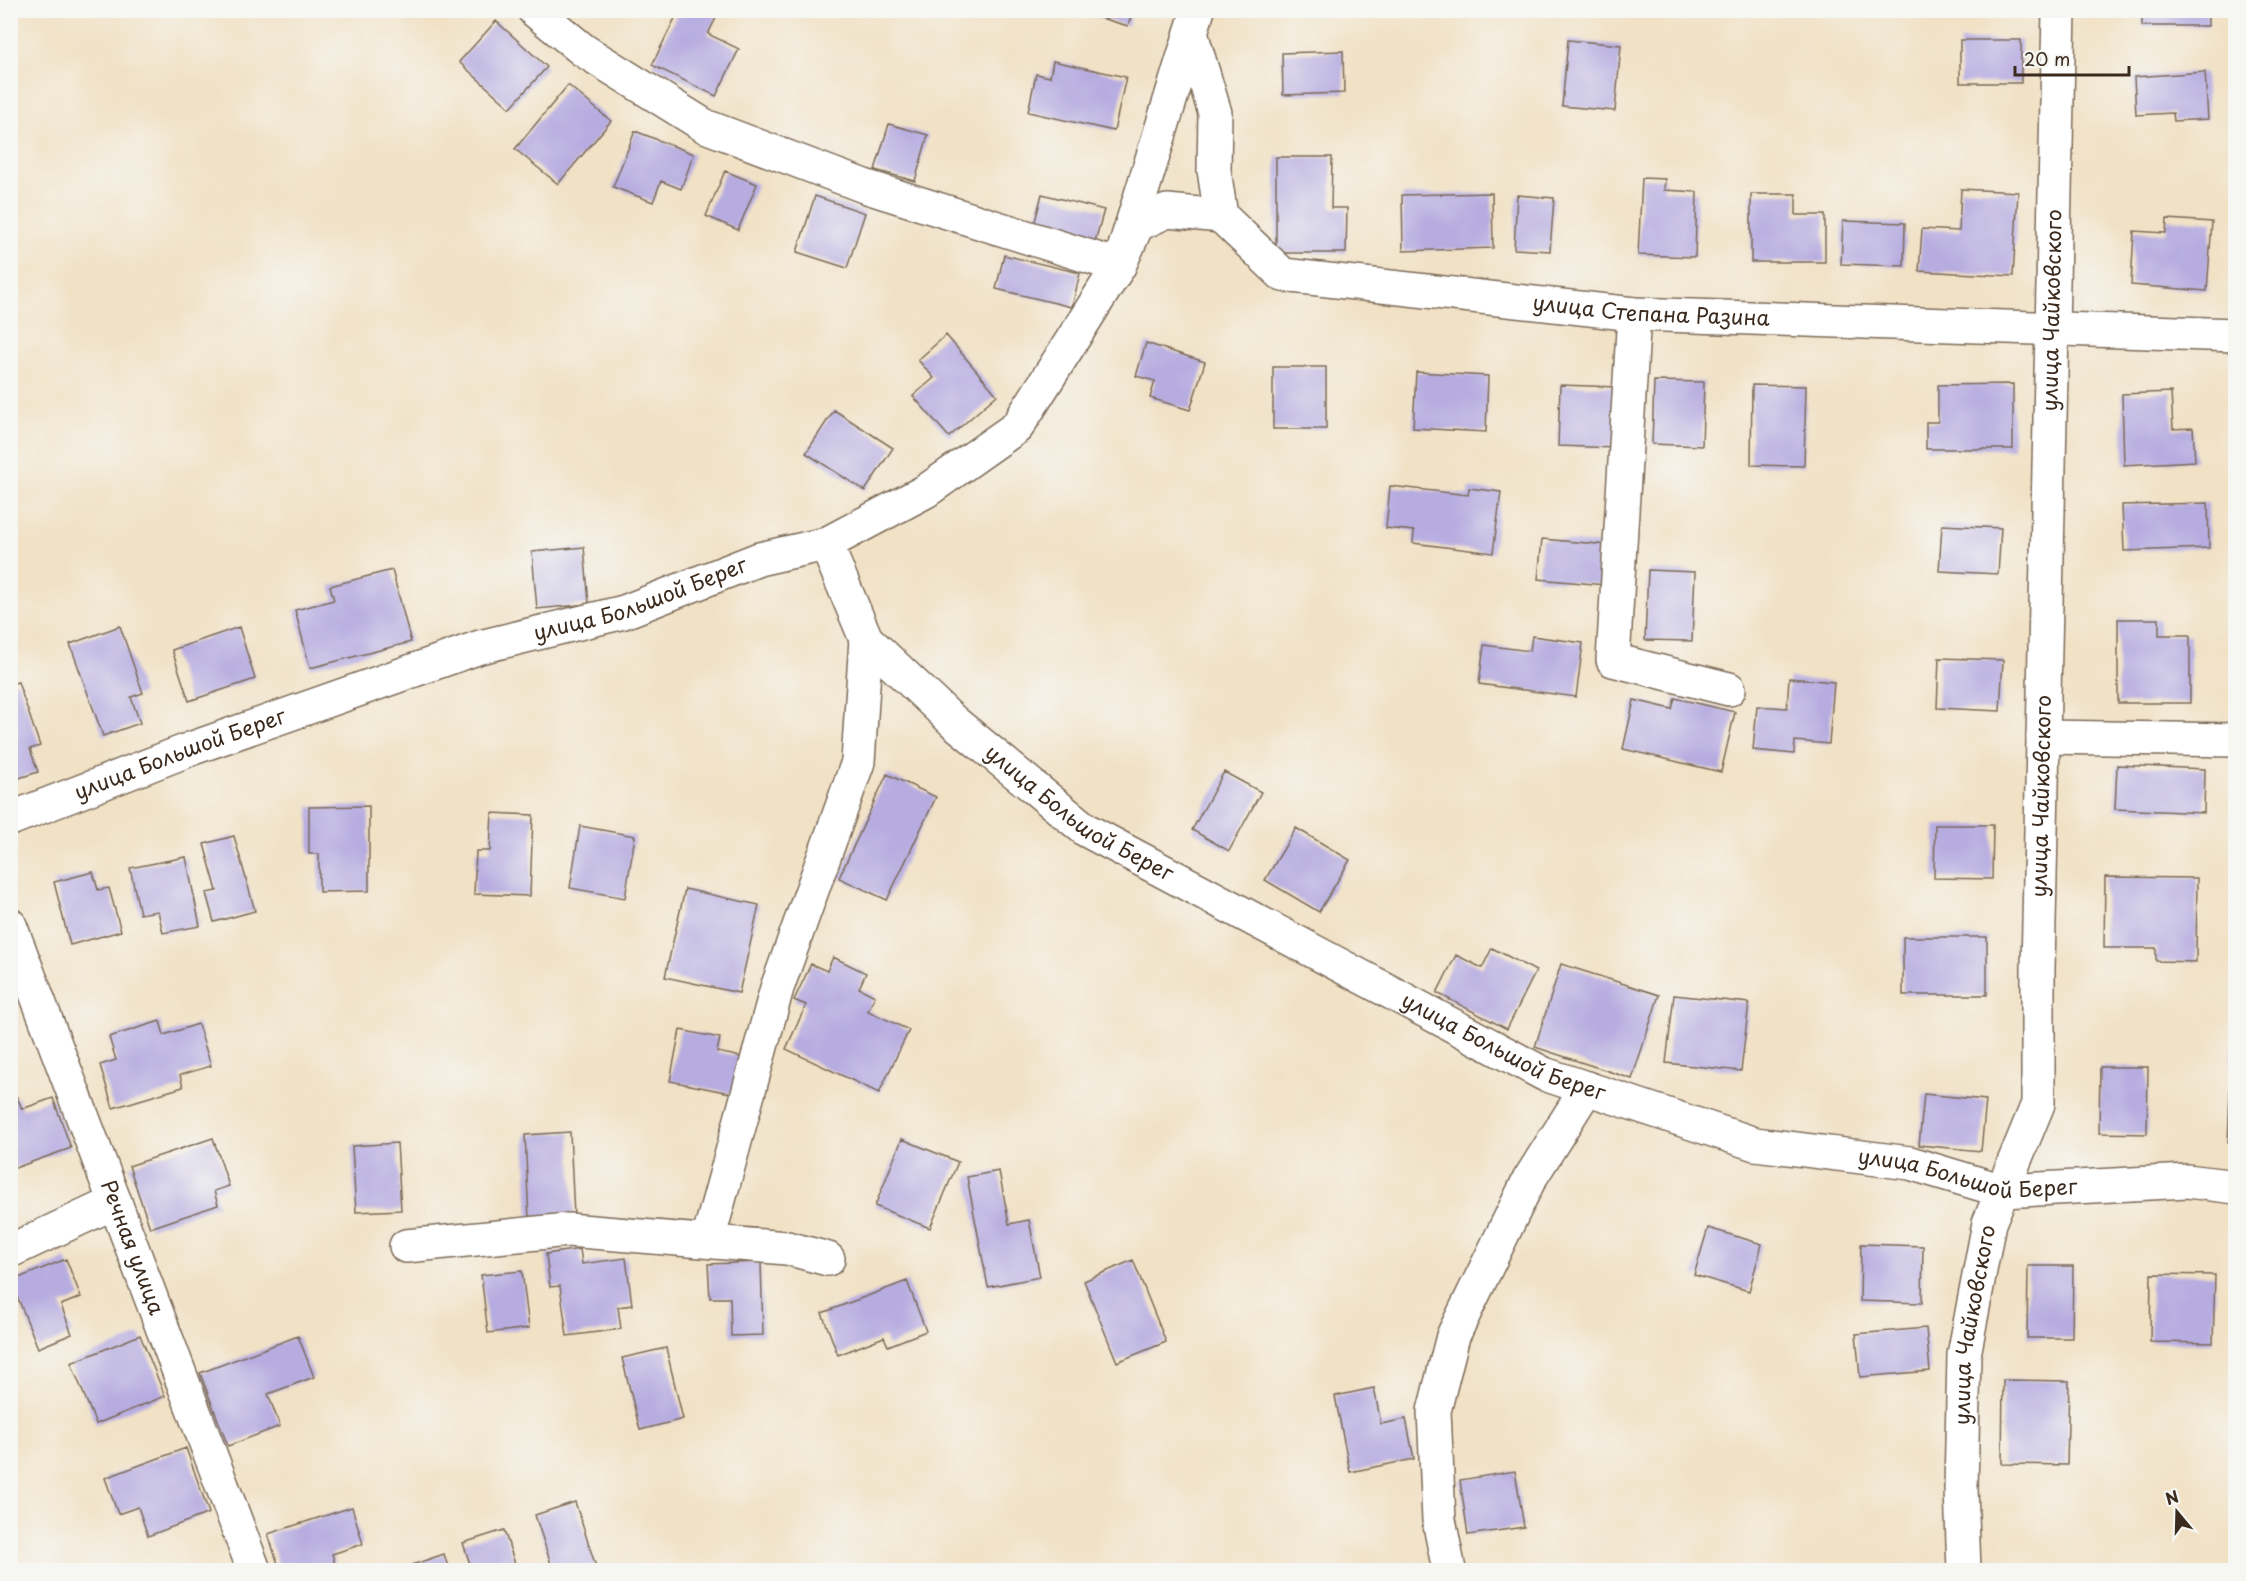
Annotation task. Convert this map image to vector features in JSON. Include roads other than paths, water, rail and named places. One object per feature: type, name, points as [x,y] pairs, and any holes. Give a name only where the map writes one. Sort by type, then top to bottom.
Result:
[{"type":"street","points":[[534,10],[583,50],[705,126],[864,186],[1119,266]]},
{"type":"street","name":"улица Чайковского","points":[[1964,1570],[1961,1488],[1964,1355],[1989,1223],[2038,1104],[2038,957],[2060,10]]},
{"type":"street","points":[[1119,266],[1195,22]]},
{"type":"street","points":[[826,544],[926,491],[1017,427],[1119,266],[1137,225],[1167,211],[1221,216],[1214,170],[1215,113],[1195,22]]},
{"type":"street","name":"улица Степана Разина","points":[[1221,216],[1283,275],[1634,314],[2235,335]]},
{"type":"street","points":[[1634,314],[1613,660],[1729,688]]},
{"type":"street","name":"улица Большой Берег","points":[[10,819],[193,748],[480,647],[624,612],[759,559],[826,544],[866,639],[954,722],[1086,830],[1544,1074],[1755,1144],[1910,1163],[2003,1191],[2187,1181],[2235,1187]]},
{"type":"street","points":[[708,1240],[777,988],[858,762],[866,639]]},
{"type":"street","points":[[2043,737],[2235,740]]},
{"type":"street","name":"Речная улица","points":[[10,925],[254,1570]]},
{"type":"street","points":[[1449,1570],[1438,1520],[1434,1411],[1453,1336],[1529,1180],[1587,1088]]},
{"type":"street","points":[[10,1251],[115,1202]]},
{"type":"street","points":[[406,1246],[568,1230],[787,1248],[828,1259]]}]
